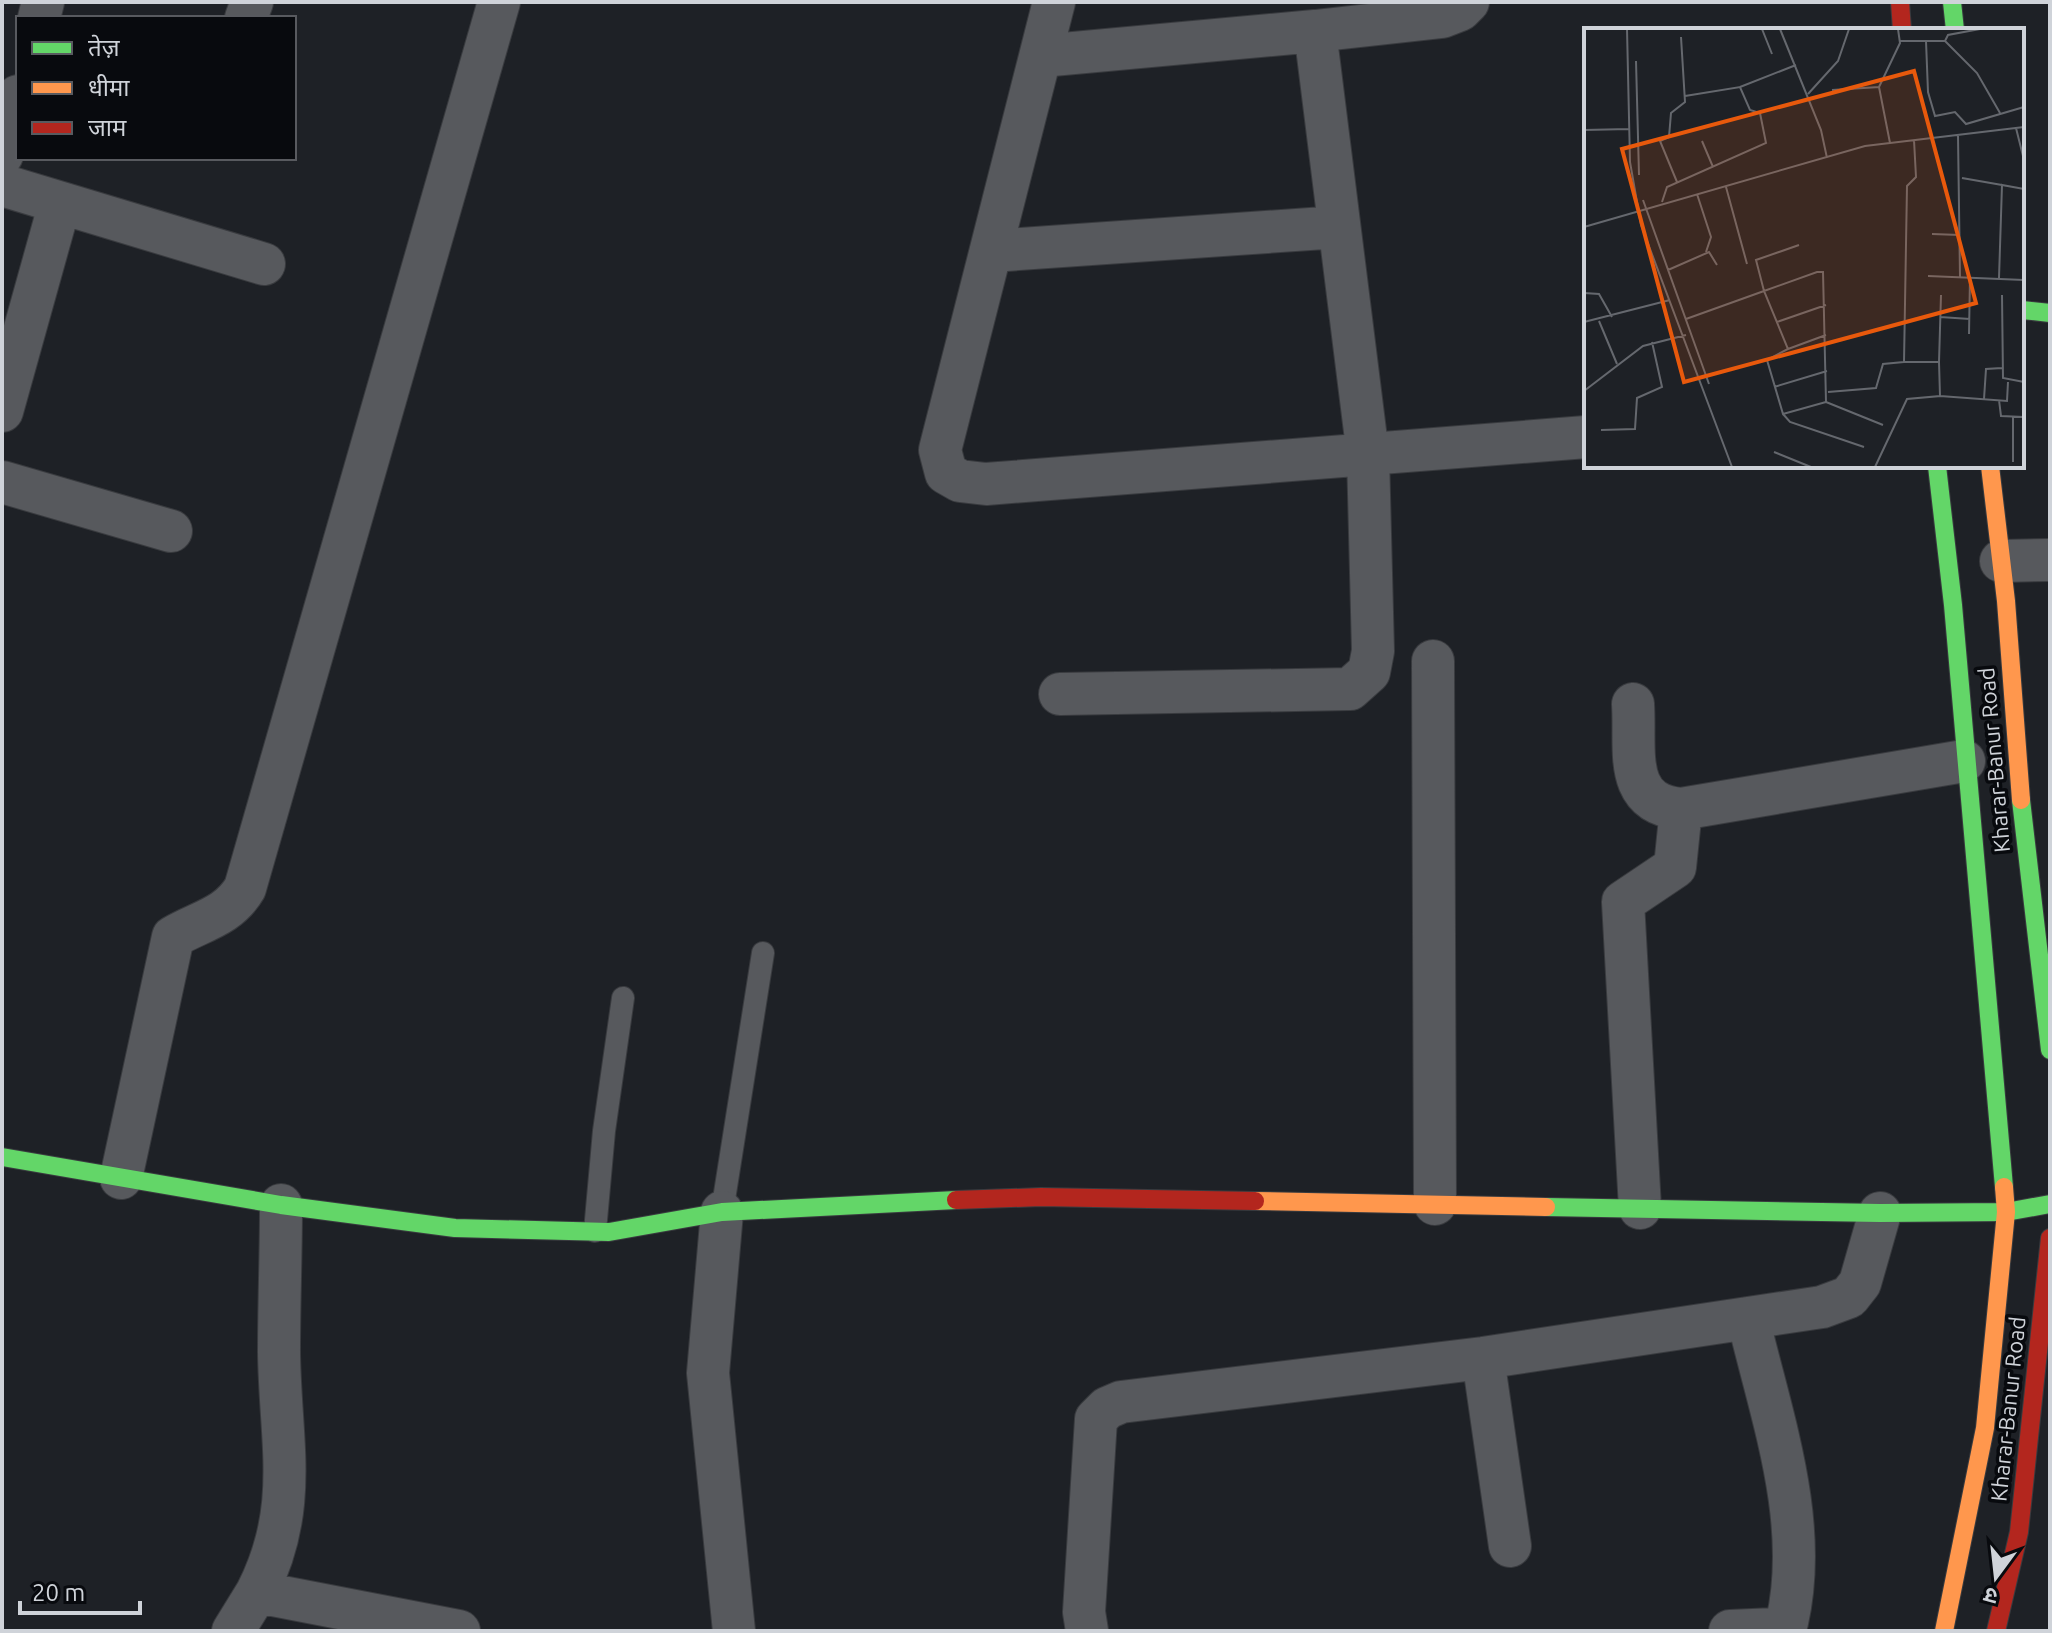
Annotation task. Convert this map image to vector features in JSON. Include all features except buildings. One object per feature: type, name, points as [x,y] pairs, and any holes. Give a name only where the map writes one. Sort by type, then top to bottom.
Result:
[{"type":"main road","points":[[1900,2],[1902,28]]},
{"type":"main road","points":[[1952,2],[1955,28]]},
{"type":"main road","points":[[2024,310],[2050,313]]},
{"type":"main road","points":[[1937,468],[1953,605],[1964,761],[2006,1212],[1985,1428],[1944,1631]]},
{"type":"main road","name":"Kharar-Banur Road","points":[[1990,468],[2001,561],[2018,778],[2050,1050]]},
{"type":"main road","points":[[2,1157],[281,1205],[455,1228],[595,1231],[722,1212],[1041,1197],[1880,1213],[2006,1212],[2050,1204]]},
{"type":"main road","name":"Kharar-Banur Road","points":[[1996,1631],[2019,1532],[2050,1238]]},
{"type":"street","points":[[121,1178],[173,937],[236,904],[245,888],[499,2]]},
{"type":"street","points":[[1054,2],[940,450],[946,473],[960,481],[986,484],[1584,437]]},
{"type":"street","points":[[1041,56],[1442,17],[1460,10],[1468,2]]},
{"type":"street","points":[[1060,694],[1350,689],[1369,672],[1373,651],[1368,455],[1315,31]]},
{"type":"street","points":[[2,155],[16,103]]},
{"type":"street","points":[[2,185],[264,264]]},
{"type":"street","points":[[2,411],[60,203]]},
{"type":"street","points":[[991,251],[1339,227]]},
{"type":"street","points":[[2,482],[171,531]]},
{"type":"street","points":[[2001,561],[2050,560]]},
{"type":"street","points":[[1433,661],[1435,1204]]},
{"type":"street","points":[[1633,704],[1638,780],[1643,795],[1659,807],[1681,809],[1964,761]]},
{"type":"street","points":[[1640,1208],[1623,902],[1675,867],[1681,809]]},
{"type":"street","points":[[233,1631],[257,1592],[279,1545],[283,1517],[285,1481],[279,1353],[281,1205]]},
{"type":"street","points":[[722,1212],[708,1373],[734,1631]]},
{"type":"street","points":[[1087,1631],[1084,1612],[1096,1419],[1107,1408],[1121,1402],[1483,1358],[1822,1307],[1849,1297],[1860,1283],[1880,1213]]},
{"type":"street","points":[[1730,1631],[1775,1629],[1787,1622],[1793,1573],[1795,1522],[1748,1318]]},
{"type":"street","points":[[1483,1358],[1510,1546]]},
{"type":"street","points":[[257,1592],[459,1631]]},
{"type":"lane","points":[[722,1212],[763,953]]},
{"type":"lane","points":[[595,1231],[602,1144],[623,998]]},
{"type":"traffic: fast","points":[[1952,2],[1955,28]]},
{"type":"traffic: fast","points":[[2024,310],[2050,313]]},
{"type":"traffic: fast","points":[[1937,468],[1953,605],[2004,1187]]},
{"type":"traffic: fast","points":[[2021,800],[2050,1050]]},
{"type":"traffic: fast","points":[[2,1157],[281,1205],[455,1228],[609,1232],[722,1212],[956,1200]]},
{"type":"traffic: fast","points":[[1546,1207],[1880,1213],[2006,1212],[2050,1204]]},
{"type":"traffic: slow","points":[[1990,468],[2006,601],[2021,800]]},
{"type":"traffic: slow","points":[[1944,1631],[1985,1428],[2006,1212],[2004,1187]]},
{"type":"traffic: slow","points":[[1255,1201],[1546,1207]]},
{"type":"traffic: jam","points":[[1900,2],[1902,28]]},
{"type":"traffic: jam","points":[[956,1200],[1041,1197],[1255,1201]]},
{"type":"traffic: jam","points":[[1996,1631],[2019,1532],[2050,1238]]}]
